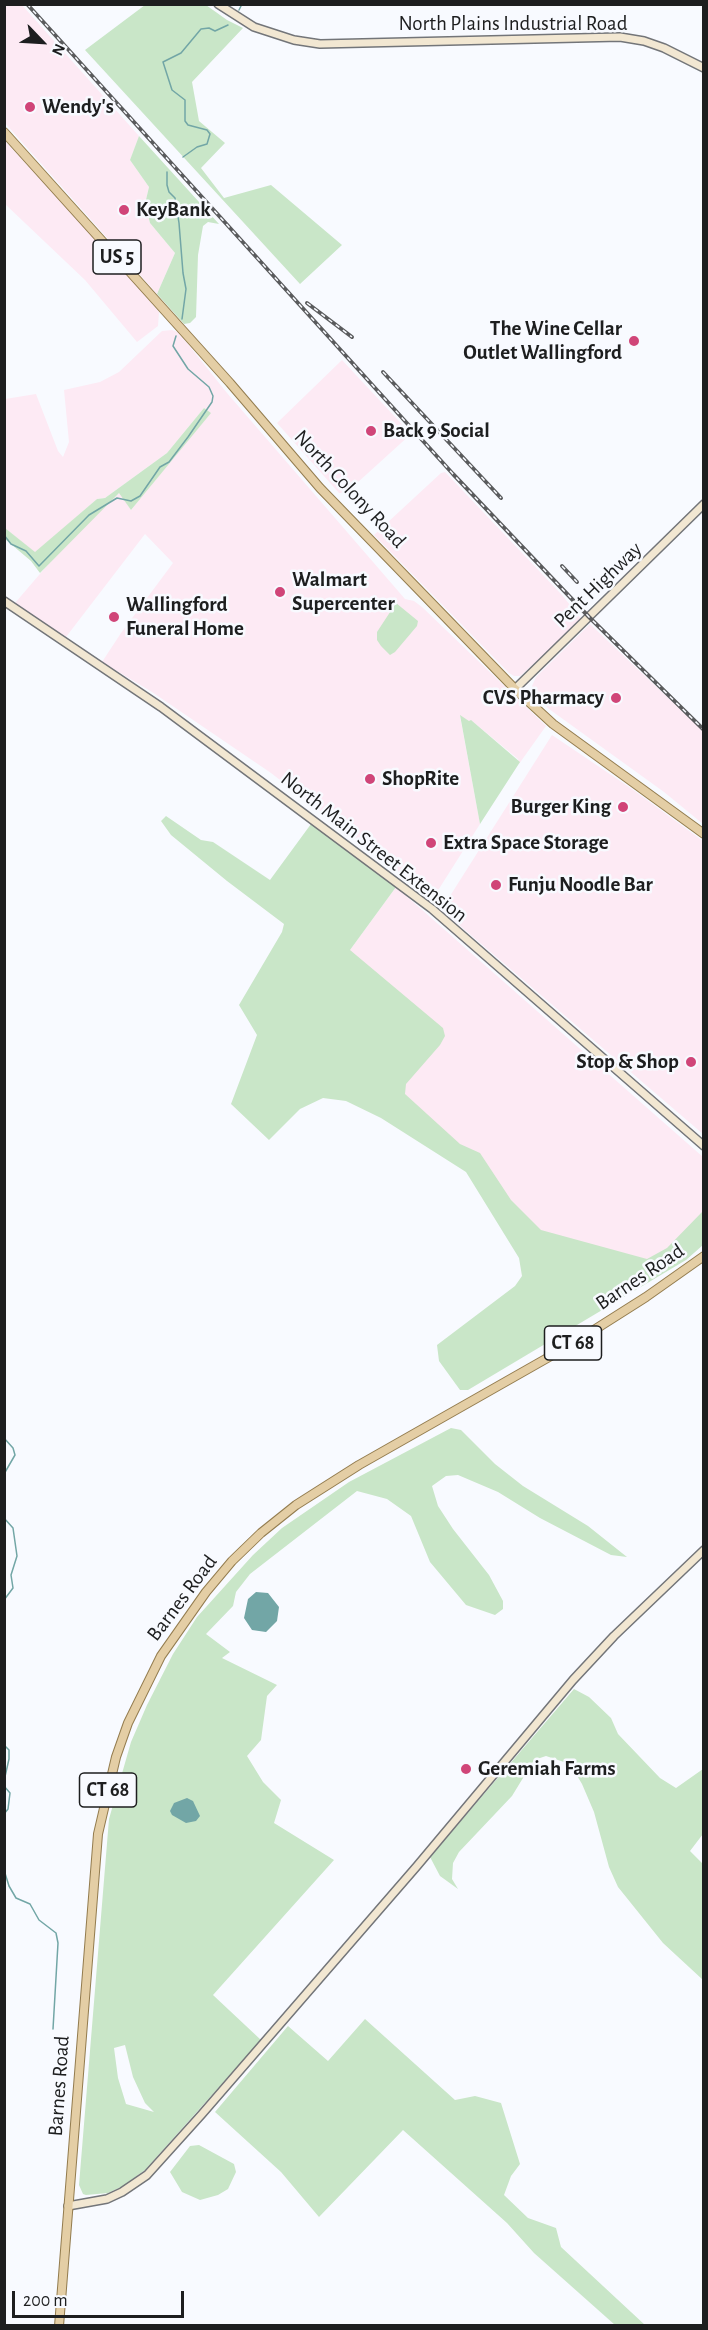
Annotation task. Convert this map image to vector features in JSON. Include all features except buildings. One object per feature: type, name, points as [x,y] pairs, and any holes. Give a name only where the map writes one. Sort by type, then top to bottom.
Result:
[{"type":"main road","name":"North Colony Road","points":[[4,132],[231,383],[320,488],[515,689],[553,724],[704,834]]},
{"type":"main road","name":"Barnes Road","points":[[59,2325],[98,1834],[116,1757],[128,1723],[155,1666],[177,1630],[232,1561],[261,1533],[296,1505],[359,1465],[572,1344],[646,1297],[704,1256]]},
{"type":"street","name":"North Plains Industrial Road","points":[[218,4],[254,27],[294,40],[320,44],[620,37],[644,41],[664,48],[704,68]]},
{"type":"street","name":"Pent Highway","points":[[515,689],[704,504]]},
{"type":"street","name":"North Main Street Extension","points":[[4,601],[161,707],[432,909],[704,1146]]},
{"type":"street","points":[[68,2206],[106,2199],[122,2192],[147,2175],[417,1866],[573,1680],[614,1636],[704,1550]]},
{"type":"shaded area","points":[[4,5],[22,5],[139,136],[130,160],[149,187],[145,204],[150,223],[175,253],[157,294],[5,123]]},
{"type":"shaded area","points":[[4,140],[112,257],[159,312],[158,326],[137,342],[85,280],[5,204]]},
{"type":"shaded area","points":[[172,330],[187,343],[227,393],[405,599],[414,601],[422,607],[546,726],[519,764],[518,759],[472,721],[460,716],[480,824],[437,892],[433,894],[426,893],[271,773],[152,692],[102,662],[173,563],[145,534],[66,637],[15,603],[63,547],[120,492],[131,510],[210,413],[204,408],[167,453],[105,498],[97,499],[35,553],[5,528],[5,399],[36,394],[58,451],[63,457],[69,442],[64,390],[100,382],[119,372],[162,331]]},
{"type":"shaded area","points":[[342,360],[411,434],[346,493],[339,493],[277,423]]},
{"type":"shaded area","points":[[445,472],[562,595],[582,620],[520,676],[509,673],[374,535],[441,473]]},
{"type":"shaded area","points":[[590,624],[703,731],[703,824],[664,792],[549,709],[533,694],[532,686],[536,677]]},
{"type":"shaded area","points":[[552,735],[703,841],[703,1134],[444,912],[443,907]]},
{"type":"shaded area","points":[[396,887],[703,1157],[703,1239],[579,1319],[470,1166],[383,1101],[350,950]]},
{"type":"green space","points":[[145,5],[206,5],[243,28],[192,82],[199,121],[225,143],[201,168],[224,198],[271,185],[342,245],[300,284],[85,50]]},
{"type":"green space","points":[[139,136],[219,224],[208,222],[203,226],[198,255],[196,317],[190,323],[184,324],[157,294],[175,253],[150,223],[145,204],[149,187],[130,160]]},
{"type":"green space","points":[[204,408],[211,413],[131,510],[119,493],[40,573],[31,561],[5,539],[5,528],[35,552],[97,499],[105,498],[167,453]]},
{"type":"green space","points":[[396,603],[418,621],[417,626],[390,655],[377,640],[377,632]]},
{"type":"green space","points":[[460,715],[471,720],[520,762],[480,824]]},
{"type":"green space","points":[[166,816],[201,840],[213,842],[270,880],[311,824],[396,887],[350,950],[443,1028],[445,1036],[440,1045],[406,1084],[405,1094],[460,1144],[480,1153],[511,1200],[541,1230],[647,1259],[667,1248],[703,1211],[703,1245],[686,1260],[468,1390],[460,1390],[439,1361],[437,1345],[515,1286],[522,1276],[519,1258],[466,1172],[381,1118],[346,1101],[323,1098],[300,1109],[269,1140],[231,1104],[257,1035],[239,1005],[282,932],[284,924],[171,835],[161,821]]},
{"type":"green space","points":[[451,1428],[461,1430],[495,1464],[523,1486],[588,1526],[627,1557],[611,1555],[540,1518],[498,1492],[458,1475],[446,1476],[432,1486],[438,1506],[489,1575],[503,1601],[503,1609],[495,1615],[466,1605],[430,1562],[411,1516],[387,1499],[357,1491],[250,1574],[236,1592],[233,1606],[206,1634],[230,1652],[222,1658],[277,1685],[267,1696],[261,1740],[247,1756],[263,1782],[281,1800],[274,1823],[334,1860],[213,1995],[261,2040],[145,2170],[123,2186],[108,2193],[83,2194],[79,2185],[109,1819],[131,1742],[173,1654],[197,1617],[253,1555],[282,1528],[349,1482]],"holes":[[[125,2045],[133,2077],[145,2103],[154,2112],[126,2104],[118,2078],[114,2048]]]},
{"type":"green space","points":[[574,1689],[589,1697],[611,1718],[618,1734],[660,1778],[676,1788],[703,1769],[703,1834],[690,1851],[703,1864],[703,1980],[663,1943],[618,1887],[609,1867],[594,1812],[570,1764],[546,1756],[534,1760],[512,1796],[459,1852],[453,1863],[452,1879],[458,1889],[440,1876],[430,1857]]},
{"type":"green space","points":[[365,2019],[455,2100],[475,2096],[501,2103],[520,2164],[511,2176],[504,2195],[528,2218],[556,2228],[561,2247],[645,2325],[615,2325],[534,2253],[507,2223],[403,2130],[319,2217],[281,2172],[215,2112],[288,2026],[328,2061]]},
{"type":"green space","points":[[199,2145],[234,2164],[236,2172],[228,2189],[218,2195],[200,2200],[182,2192],[170,2172],[190,2146]]},
{"type":"water","points":[[256,1592],[268,1593],[279,1607],[277,1621],[266,1632],[252,1630],[244,1618],[248,1599]]},
{"type":"water","points":[[187,1798],[193,1801],[200,1816],[196,1821],[186,1823],[172,1815],[170,1811],[174,1803]]},
{"type":"waterway","points":[[239,10],[242,4]]},
{"type":"waterway","points":[[183,157],[197,147],[207,144],[210,134],[207,130],[188,125],[185,121],[185,100],[172,90],[163,62],[181,53],[201,29],[209,28],[215,31],[228,25]]},
{"type":"waterway","points":[[167,172],[169,192],[175,198],[186,289],[182,319]]},
{"type":"waterway","points":[[4,535],[11,544],[26,551],[39,566],[89,515],[117,498],[131,501],[140,496],[160,467],[169,462],[212,402],[213,396],[209,387],[188,369],[173,346],[176,336]]},
{"type":"waterway","points":[[4,1438],[13,1448],[15,1455],[4,1474]]},
{"type":"waterway","points":[[4,1518],[13,1528],[17,1556],[11,1575],[13,1588],[4,1600]]},
{"type":"waterway","points":[[4,1745],[9,1750],[4,1781]]},
{"type":"waterway","points":[[4,1786],[10,1793],[8,1809],[4,1814]]},
{"type":"waterway","points":[[4,1870],[16,1898],[30,1904],[39,1920],[56,1933],[58,1943],[53,2029]]},
{"type":"railway","points":[[27,4],[453,474],[589,617],[704,730]]},
{"type":"railway","points":[[307,303],[352,337]]},
{"type":"railway","points":[[383,372],[501,498]]},
{"type":"railway","points":[[562,566],[577,582]]},
{"type":"place","name":"Wendy's","points":[[30,107]]},
{"type":"place","name":"KeyBank","points":[[124,210]]},
{"type":"place","name":"The Wine Cellar Outlet Wallingford","points":[[634,341]]},
{"type":"place","name":"Back 9 Social","points":[[371,431]]},
{"type":"place","name":"Walmart Supercenter","points":[[280,592]]},
{"type":"place","name":"Wallingford Funeral Home","points":[[114,617]]},
{"type":"place","name":"CVS Pharmacy","points":[[616,698]]},
{"type":"place","name":"ShopRite","points":[[370,779]]},
{"type":"place","name":"Burger King","points":[[623,807]]},
{"type":"place","name":"Extra Space Storage","points":[[431,843]]},
{"type":"place","name":"Funju Noodle Bar","points":[[496,885]]},
{"type":"place","name":"Stop & Shop","points":[[691,1062]]},
{"type":"place","name":"Geremiah Farms","points":[[466,1769]]}]
